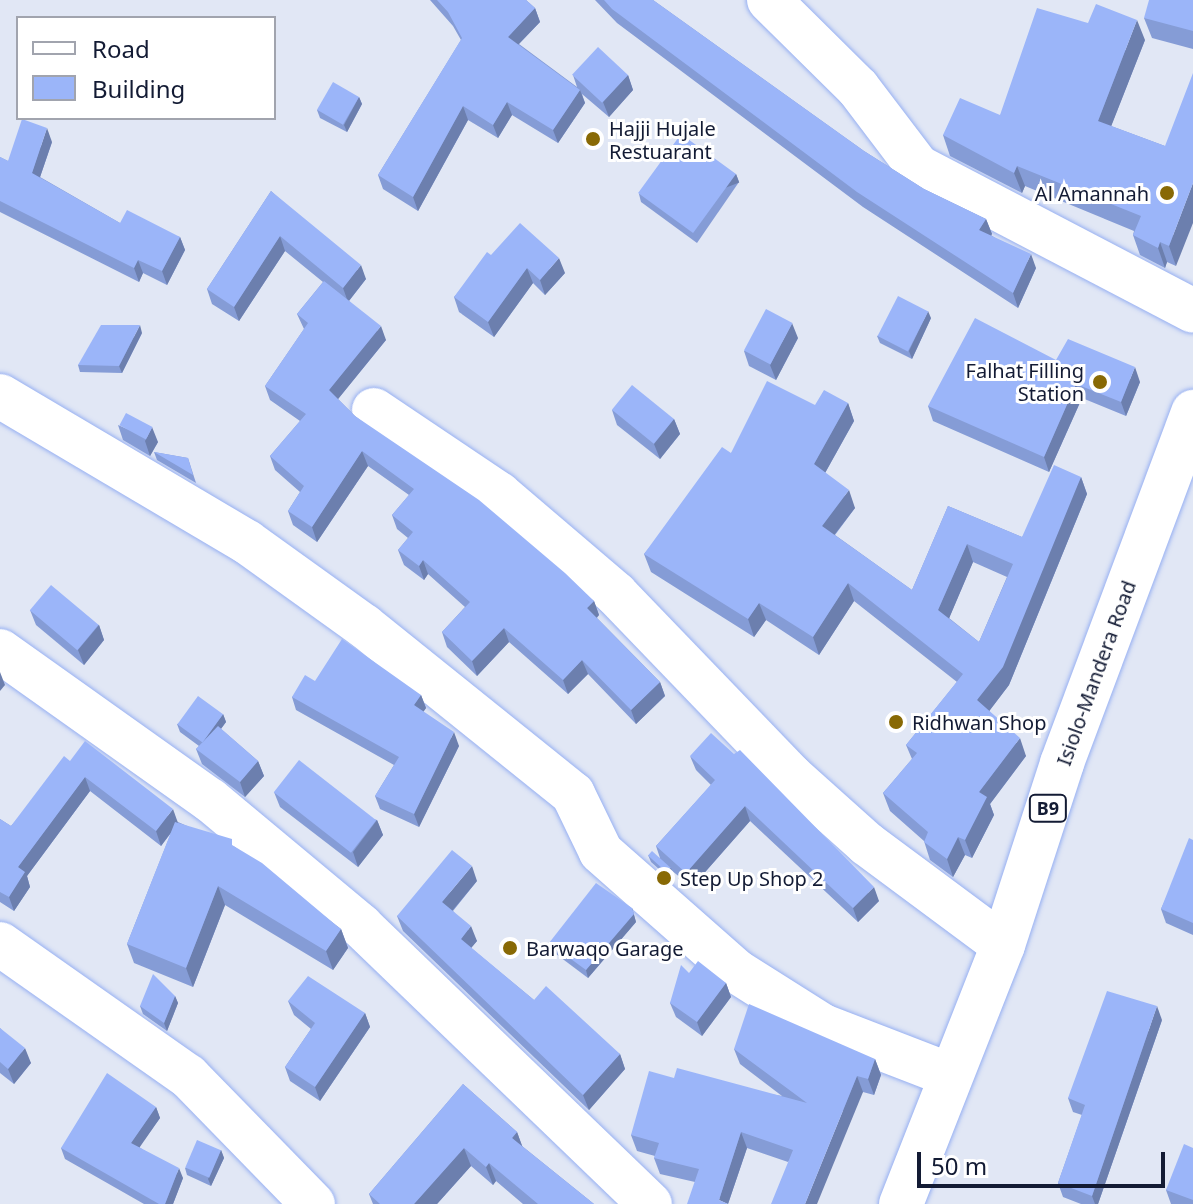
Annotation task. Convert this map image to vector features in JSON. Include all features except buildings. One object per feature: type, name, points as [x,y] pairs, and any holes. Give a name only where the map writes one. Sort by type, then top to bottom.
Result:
[{"type":"main road","points":[[769,0],[858,88],[918,167],[1193,311]]},
{"type":"main road","points":[[0,396],[247,542],[364,626],[573,794],[601,852],[736,971],[823,1026],[950,1075]]},
{"type":"main road","points":[[374,410],[523,514],[616,594],[790,775],[867,844],[1003,945]]},
{"type":"main road","name":"Isiolo-Mandera Road","points":[[901,1204],[1003,945],[1062,763],[1193,412]]},
{"type":"main road","points":[[0,651],[210,800],[361,926],[650,1204]]},
{"type":"main road","points":[[0,944],[188,1076],[313,1204]]},
{"type":"place","name":"Hajji Hujale Restuarant","points":[[593,139]]},
{"type":"place","name":"Al Amannah","points":[[1167,193]]},
{"type":"place","name":"Falhat Filling Station","points":[[1100,382]]},
{"type":"place","name":"Ridhwan Shop","points":[[896,722]]},
{"type":"place","name":"Step Up Shop 2","points":[[664,878]]},
{"type":"place","name":"Barwaqo Garage","points":[[510,948]]}]
